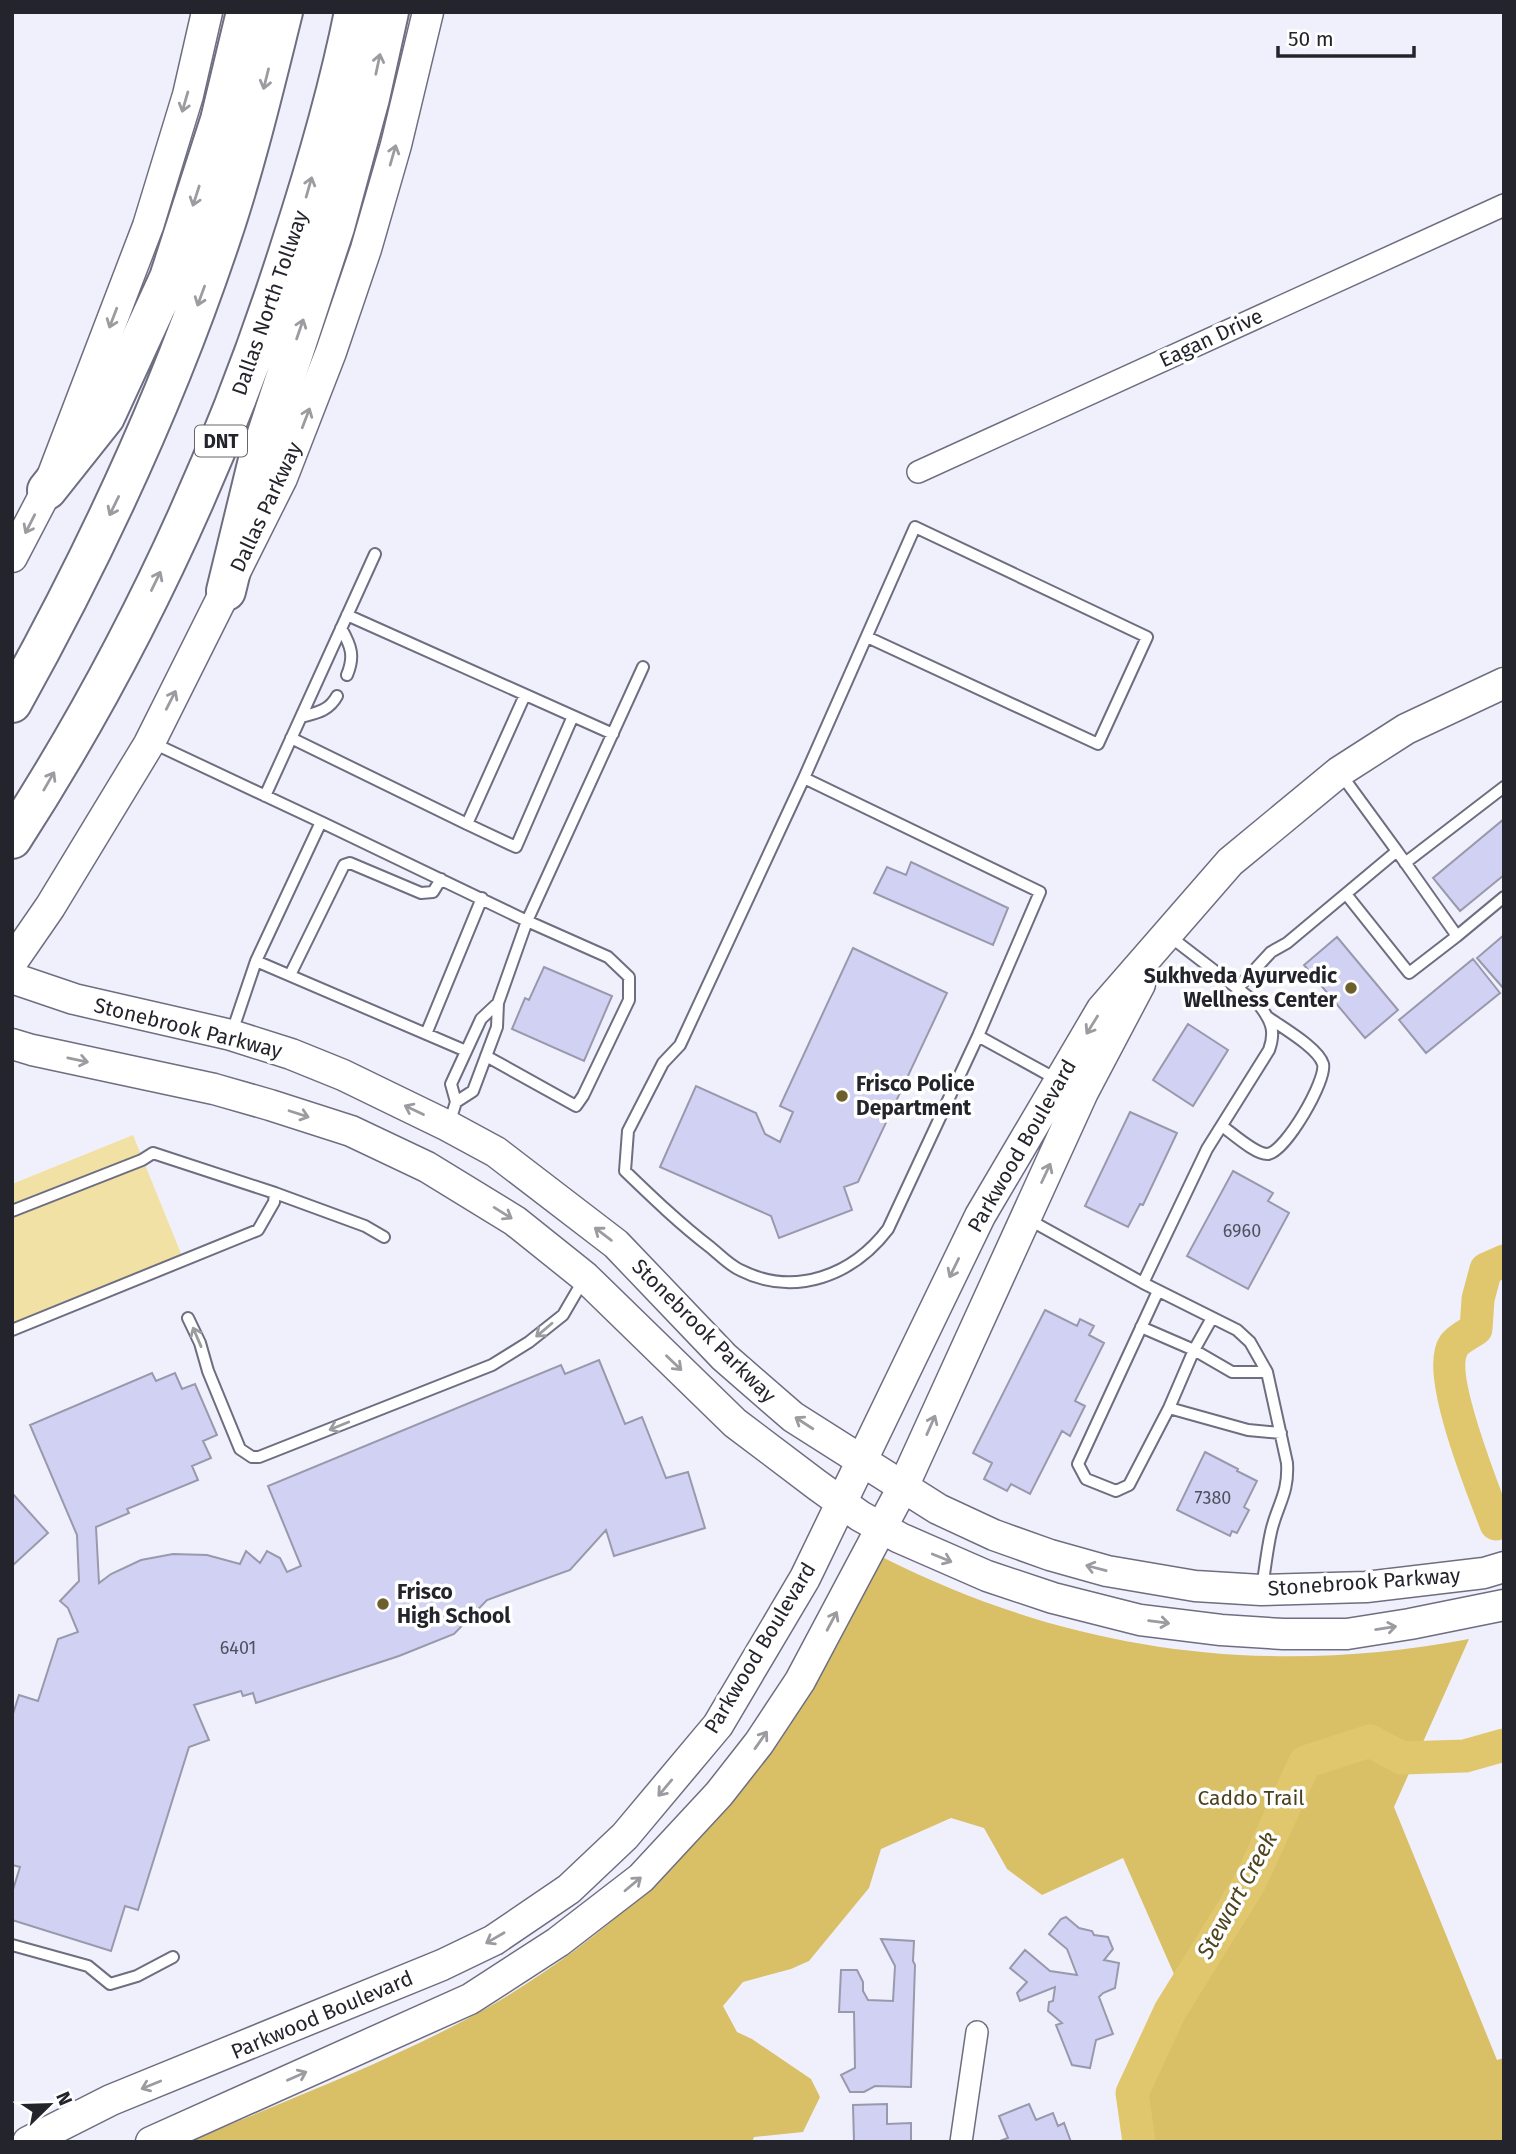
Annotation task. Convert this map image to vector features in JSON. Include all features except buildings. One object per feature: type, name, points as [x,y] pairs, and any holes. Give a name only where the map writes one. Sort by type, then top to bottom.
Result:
[{"type":"highway","points":[[47,490],[105,417],[169,278],[220,120],[246,12]]},
{"type":"highway","points":[[12,703],[84,569],[176,365],[222,237],[283,12]]},
{"type":"highway","name":"Dallas North Tollway","points":[[12,839],[104,685],[218,448],[266,324],[306,198],[344,61],[354,12]]},
{"type":"highway","points":[[226,591],[257,464],[338,214],[370,98],[389,12]]},
{"type":"main road","points":[[12,557],[47,490],[148,226],[188,95],[207,12]]},
{"type":"main road","name":"Dallas Parkway","points":[[12,962],[50,907],[150,742],[282,478],[331,352],[366,249],[428,12]]},
{"type":"main road","name":"Parkwood Boulevard","points":[[151,2142],[470,1999],[579,1927],[641,1878],[719,1794],[759,1743],[800,1681],[903,1487],[1025,1217],[1071,1086],[1102,1009],[1230,862],[1339,772],[1406,729],[1504,683]]},
{"type":"main road","points":[[12,930],[20,928],[50,907]]},
{"type":"main road","name":"Stonebrook Parkway","points":[[12,978],[74,999],[231,1035],[291,1054],[452,1114],[496,1152],[616,1244],[724,1357],[793,1417],[938,1509],[994,1535],[1107,1571],[1182,1584],[1261,1590],[1366,1587],[1485,1573],[1504,1567]]},
{"type":"main road","name":"Stonebrook Parkway","points":[[12,1044],[214,1089],[270,1105],[351,1131],[426,1167],[515,1221],[585,1277],[735,1423],[841,1502],[881,1528],[975,1571],[1053,1598],[1140,1620],[1257,1632],[1346,1634],[1504,1605]]},
{"type":"main road","name":"Parkwood Boulevard","points":[[27,2142],[111,2100],[215,2060],[442,1965],[494,1940],[569,1889],[600,1862],[718,1725],[765,1648],[805,1578],[980,1216],[1071,1086]]},
{"type":"main road","points":[[426,1167],[452,1114]]},
{"type":"main road","points":[[1257,1632],[1261,1590]]},
{"type":"main road","points":[[685,1763],[719,1794]]},
{"type":"main road","points":[[215,2060],[235,2104]]},
{"type":"street","name":"Eagan Drive","points":[[918,472],[1504,205]]},
{"type":"street","points":[[961,2142],[977,2032]]},
{"type":"lane","points":[[804,778],[1040,892],[978,1036],[888,1229],[856,1262],[832,1275],[785,1282],[761,1278],[737,1269],[693,1234],[625,1171],[628,1131],[663,1063],[680,1045],[804,778],[915,527],[1147,636],[1098,744],[867,637]]},
{"type":"lane","points":[[265,796],[375,554]]},
{"type":"lane","points":[[347,615],[613,734]]},
{"type":"lane","points":[[341,628],[352,646],[352,662],[347,675]]},
{"type":"lane","points":[[452,1114],[473,1091],[497,1027],[498,1003],[527,921],[643,667]]},
{"type":"lane","points":[[467,824],[525,695]]},
{"type":"lane","points":[[301,717],[319,713],[333,704],[337,696]]},
{"type":"lane","points":[[292,738],[516,846],[573,716]]},
{"type":"lane","points":[[150,742],[608,957],[629,977],[629,1000],[576,1106],[486,1056]]},
{"type":"lane","points":[[1339,772],[1457,936]]},
{"type":"lane","points":[[1405,863],[1504,787]]},
{"type":"lane","points":[[231,1035],[256,961],[321,822]]},
{"type":"lane","points":[[1237,989],[1271,952],[1287,943],[1397,852]]},
{"type":"lane","points":[[290,975],[344,865],[350,863],[421,892],[433,892],[441,879]]},
{"type":"lane","points":[[1346,894],[1409,973],[1504,897]]},
{"type":"lane","points":[[426,1034],[482,898]]},
{"type":"lane","points":[[1143,1283],[1207,1149],[1269,1050],[1274,1030],[1259,1005],[1166,934]]},
{"type":"lane","points":[[256,961],[466,1051]]},
{"type":"lane","points":[[452,1114],[451,1084],[481,1019],[498,1003]]},
{"type":"lane","points":[[1222,1126],[1258,1152],[1268,1154],[1280,1149],[1290,1138],[1323,1075],[1322,1062],[1314,1051],[1269,1018]]},
{"type":"lane","points":[[978,1036],[1071,1086]]},
{"type":"lane","points":[[12,1211],[142,1160],[153,1153],[275,1193],[365,1226],[384,1237]]},
{"type":"lane","points":[[12,1330],[258,1230],[274,1202],[275,1193]]},
{"type":"lane","points":[[1025,1217],[1158,1291],[1237,1330],[1250,1342],[1266,1372],[1281,1433],[1288,1478],[1270,1534],[1261,1590]]},
{"type":"lane","points":[[188,1318],[240,1449],[252,1457],[259,1457],[511,1354],[563,1315],[585,1277]]},
{"type":"lane","points":[[1158,1291],[1078,1464],[1086,1479],[1116,1491],[1129,1485],[1212,1318]]},
{"type":"lane","points":[[1141,1327],[1194,1350],[1232,1372],[1266,1372]]},
{"type":"lane","points":[[1169,1408],[1248,1430],[1281,1433]]},
{"type":"lane","points":[[12,1945],[88,1966],[110,1984],[145,1973],[173,1957]]},
{"type":"shaded area","points":[[133,1135],[184,1261],[12,1330],[12,1184]]},
{"type":"green space","name":"Caddo Trail","points":[[882,1557],[952,1589],[1023,1615],[1095,1635],[1168,1648],[1242,1655],[1317,1656],[1392,1651],[1469,1639],[1394,1807],[1497,2060],[1504,2058],[1504,2142],[1131,2142],[1119,2115],[1181,1990],[1123,1858],[1042,1895],[1007,1869],[984,1828],[951,1818],[881,1849],[869,1888],[809,1961],[791,1969],[743,1982],[723,2006],[737,2032],[752,2039],[811,2079],[820,2097],[803,2132],[754,2137],[752,2142],[189,2142],[363,2069],[465,2020],[560,1961],[605,1927],[688,1851],[761,1765],[818,1680]]},
{"type":"waterway","name":"Stewart Creek","points":[[1496,1524],[1463,1433],[1451,1380],[1450,1359],[1454,1345],[1476,1329],[1478,1299],[1486,1269],[1504,1261]]},
{"type":"waterway","name":"Stewart Creek","points":[[1139,2142],[1132,2093],[1170,2011],[1250,1882],[1305,1762],[1370,1741],[1402,1758],[1465,1756],[1504,1745]]},
{"type":"place","name":"Sukhveda Ayurvedic Wellness Center","points":[[1351,988]]},
{"type":"place","name":"Frisco Police Department","points":[[842,1096]]},
{"type":"place","name":"Frisco High School","points":[[383,1604]]}]
